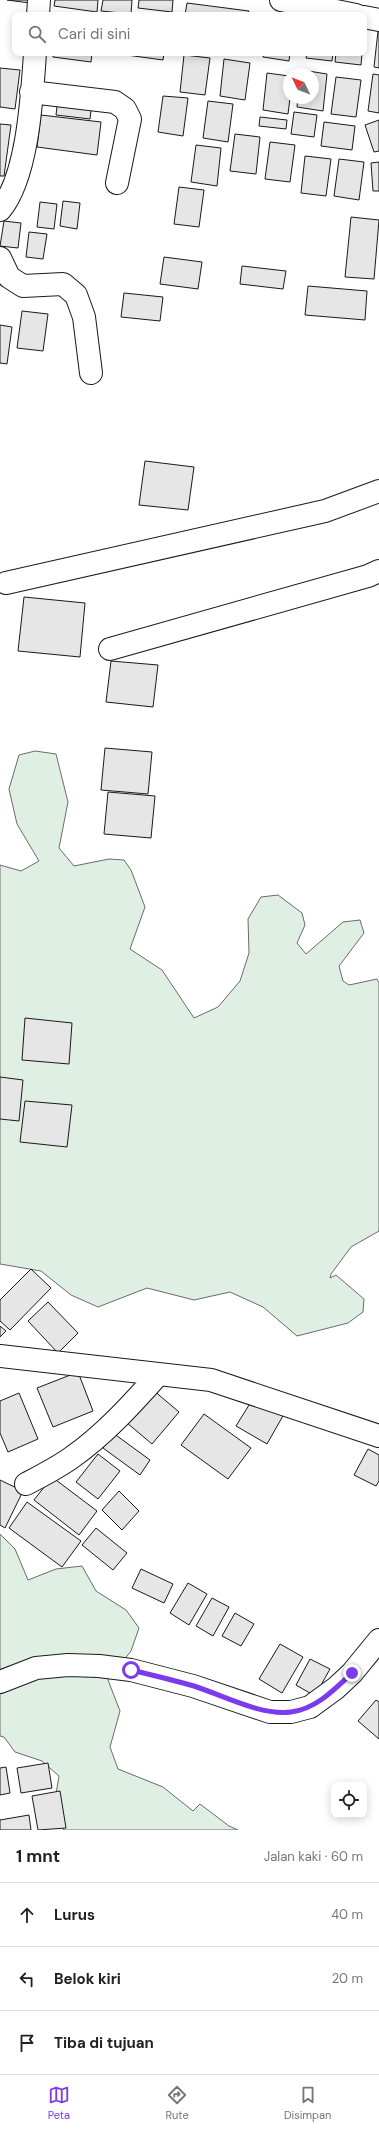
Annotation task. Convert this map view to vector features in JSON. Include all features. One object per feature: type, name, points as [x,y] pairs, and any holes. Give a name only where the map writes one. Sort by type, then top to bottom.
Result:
[{"type":"street","points":[[38,12],[39,0]]},
{"type":"street","points":[[281,0],[341,12]]},
{"type":"street","points":[[367,18],[379,20]]},
{"type":"street","points":[[0,210],[8,201],[21,167],[35,56]]},
{"type":"street","points":[[31,92],[116,102],[125,109],[130,118],[117,183]]},
{"type":"street","points":[[0,258],[9,277],[23,286],[63,284],[76,295],[84,317],[91,373]]},
{"type":"street","points":[[6,583],[325,511],[379,492]]},
{"type":"street","points":[[110,649],[368,576],[379,571]]},
{"type":"street","points":[[0,1356],[157,1376],[211,1380],[379,1436]]},
{"type":"street","points":[[26,1484],[70,1459],[91,1442],[131,1406],[157,1376]]},
{"type":"street","points":[[0,1682],[36,1668],[68,1665],[99,1666],[131,1670],[193,1686],[270,1712],[291,1712],[310,1707],[336,1688],[352,1673],[379,1640]]},
{"type":"green space","points":[[35,751],[56,754],[68,802],[59,848],[74,866],[109,859],[124,860],[131,870],[145,907],[130,949],[162,970],[194,1018],[218,1007],[240,981],[249,953],[248,919],[261,897],[278,895],[302,913],[305,925],[297,943],[306,954],[343,922],[360,920],[364,933],[339,966],[343,981],[349,985],[377,979],[379,983],[379,1231],[351,1247],[331,1274],[330,1278],[336,1275],[364,1299],[363,1312],[348,1323],[297,1336],[263,1307],[230,1292],[194,1300],[147,1288],[98,1307],[71,1295],[41,1271],[0,1264],[0,865],[21,871],[39,861],[17,824],[9,789],[19,755]]},
{"type":"green space","points":[[0,1534],[15,1549],[28,1580],[56,1569],[82,1566],[96,1591],[126,1610],[139,1628],[131,1651],[108,1680],[120,1711],[110,1747],[118,1769],[163,1787],[193,1811],[200,1804],[229,1826],[238,1830],[64,1830],[52,1817],[59,1776],[42,1761],[15,1752],[4,1737],[0,1736]]},
{"type":"building","points":[[7,0],[30,0],[30,3]]},
{"type":"building","points":[[55,0],[98,0],[97,12],[54,6]]},
{"type":"building","points":[[103,0],[132,0],[131,12],[101,11]]},
{"type":"building","points":[[139,0],[173,0],[172,12],[138,8]]},
{"type":"building","points":[[187,3],[249,11],[249,12],[186,12]]},
{"type":"building","points":[[379,31],[379,68],[374,67]]},
{"type":"building","points":[[53,56],[92,56],[91,62]]},
{"type":"building","points":[[134,56],[164,56],[163,60]]},
{"type":"building","points":[[184,56],[210,58],[205,95],[180,92]]},
{"type":"building","points":[[263,56],[290,56],[289,61]]},
{"type":"building","points":[[306,56],[333,56],[332,61],[306,58]]},
{"type":"building","points":[[336,56],[362,56],[361,65],[335,62]]},
{"type":"building","points":[[224,59],[250,63],[245,100],[220,96]]},
{"type":"building","points":[[0,68],[20,70],[15,109],[0,107]]},
{"type":"building","points":[[267,73],[283,75],[283,104],[289,104],[288,114],[263,110]]},
{"type":"building","points":[[319,73],[327,74],[323,111],[297,107],[297,104],[319,104]]},
{"type":"building","points":[[373,74],[379,75],[379,113],[368,111]]},
{"type":"building","points":[[336,77],[361,80],[356,117],[331,114]]},
{"type":"building","points":[[163,96],[188,98],[183,136],[158,132]]},
{"type":"building","points":[[58,98],[92,102],[90,119],[56,115]]},
{"type":"building","points":[[208,101],[233,104],[228,142],[203,138]]},
{"type":"building","points":[[294,112],[317,115],[314,137],[291,134]]},
{"type":"building","points":[[41,115],[101,122],[97,155],[37,147]]},
{"type":"building","points":[[260,117],[287,120],[286,129],[259,126]]},
{"type":"building","points":[[379,120],[379,151],[374,152],[365,125]]},
{"type":"building","points":[[324,122],[355,126],[352,150],[321,146]]},
{"type":"building","points":[[0,124],[11,125],[4,176],[0,176]]},
{"type":"building","points":[[235,134],[260,137],[256,174],[230,171]]},
{"type":"building","points":[[270,142],[295,145],[290,182],[265,179]]},
{"type":"building","points":[[196,145],[221,148],[217,186],[191,182]]},
{"type":"building","points":[[305,156],[331,159],[326,196],[301,193]]},
{"type":"building","points":[[339,159],[364,162],[359,200],[334,196]]},
{"type":"building","points":[[379,162],[379,191],[373,191],[371,163]]},
{"type":"building","points":[[179,187],[204,190],[199,227],[174,224]]},
{"type":"building","points":[[63,201],[80,203],[77,229],[60,226]]},
{"type":"building","points":[[40,202],[57,204],[54,229],[37,227]]},
{"type":"building","points":[[351,217],[379,220],[374,279],[345,277]]},
{"type":"building","points":[[4,221],[21,223],[18,248],[0,246]]},
{"type":"building","points":[[29,232],[47,234],[43,259],[26,257]]},
{"type":"building","points":[[164,257],[202,262],[198,289],[160,284]]},
{"type":"building","points":[[242,266],[286,271],[283,289],[240,284]]},
{"type":"building","points":[[308,286],[367,291],[365,320],[305,315]]},
{"type":"building","points":[[124,293],[163,297],[160,321],[121,317]]},
{"type":"building","points":[[22,311],[48,314],[43,351],[17,348]]},
{"type":"building","points":[[0,325],[12,327],[7,364],[0,363]]},
{"type":"building","points":[[145,461],[194,467],[188,510],[139,505]]},
{"type":"building","points":[[24,597],[85,603],[80,657],[18,651]]},
{"type":"building","points":[[111,661],[158,665],[153,707],[106,702]]},
{"type":"building","points":[[105,748],[152,752],[148,794],[101,790]]},
{"type":"building","points":[[108,792],[155,796],[151,838],[104,834]]},
{"type":"building","points":[[25,1018],[72,1023],[69,1064],[22,1060]]},
{"type":"building","points":[[0,1077],[23,1080],[19,1121],[0,1119]]},
{"type":"building","points":[[25,1101],[72,1105],[67,1147],[20,1142]]},
{"type":"building","points":[[31,1269],[51,1288],[10,1330],[0,1321],[0,1300]]},
{"type":"building","points":[[48,1302],[78,1333],[58,1353],[28,1321]]},
{"type":"building","points":[[0,1326],[6,1331],[0,1337]]},
{"type":"building","points":[[78,1372],[93,1411],[53,1427],[37,1388]]},
{"type":"building","points":[[153,1390],[179,1412],[152,1444],[126,1422]]},
{"type":"building","points":[[19,1393],[38,1439],[8,1452],[0,1433],[0,1401]]},
{"type":"building","points":[[254,1397],[284,1414],[267,1444],[236,1426]]},
{"type":"building","points":[[204,1414],[251,1448],[228,1479],[181,1445]]},
{"type":"building","points":[[113,1433],[150,1460],[140,1475],[103,1448]]},
{"type":"building","points":[[368,1449],[379,1455],[379,1481],[376,1486],[354,1475]]},
{"type":"building","points":[[98,1454],[120,1471],[98,1499],[76,1482]]},
{"type":"building","points":[[52,1477],[97,1511],[79,1535],[34,1500]]},
{"type":"building","points":[[0,1480],[23,1491],[5,1528],[0,1525]]},
{"type":"building","points":[[119,1491],[139,1511],[122,1530],[102,1510]]},
{"type":"building","points":[[27,1502],[81,1541],[62,1567],[9,1528]]},
{"type":"building","points":[[96,1528],[127,1553],[113,1570],[82,1545]]},
{"type":"building","points":[[141,1569],[173,1584],[164,1603],[132,1588]]},
{"type":"building","points":[[188,1583],[207,1594],[189,1625],[170,1613]]},
{"type":"building","points":[[212,1598],[229,1607],[213,1636],[196,1626]]},
{"type":"building","points":[[235,1613],[254,1624],[241,1646],[222,1636]]},
{"type":"building","points":[[280,1644],[303,1657],[282,1693],[259,1679]]},
{"type":"building","points":[[310,1659],[330,1669],[315,1696],[296,1685]]},
{"type":"building","points":[[376,1700],[379,1702],[379,1739],[358,1721]]},
{"type":"building","points":[[48,1763],[52,1788],[21,1793],[17,1768]]},
{"type":"building","points":[[6,1767],[10,1793],[0,1795],[0,1768]]},
{"type":"building","points":[[60,1791],[66,1828],[38,1830],[32,1796]]},
{"type":"building","points":[[29,1815],[31,1830],[0,1830],[0,1820]]},
{"type":"route","points":[[131,1670],[193,1686],[270,1712],[291,1712],[310,1707],[325,1697],[352,1673]]}]
